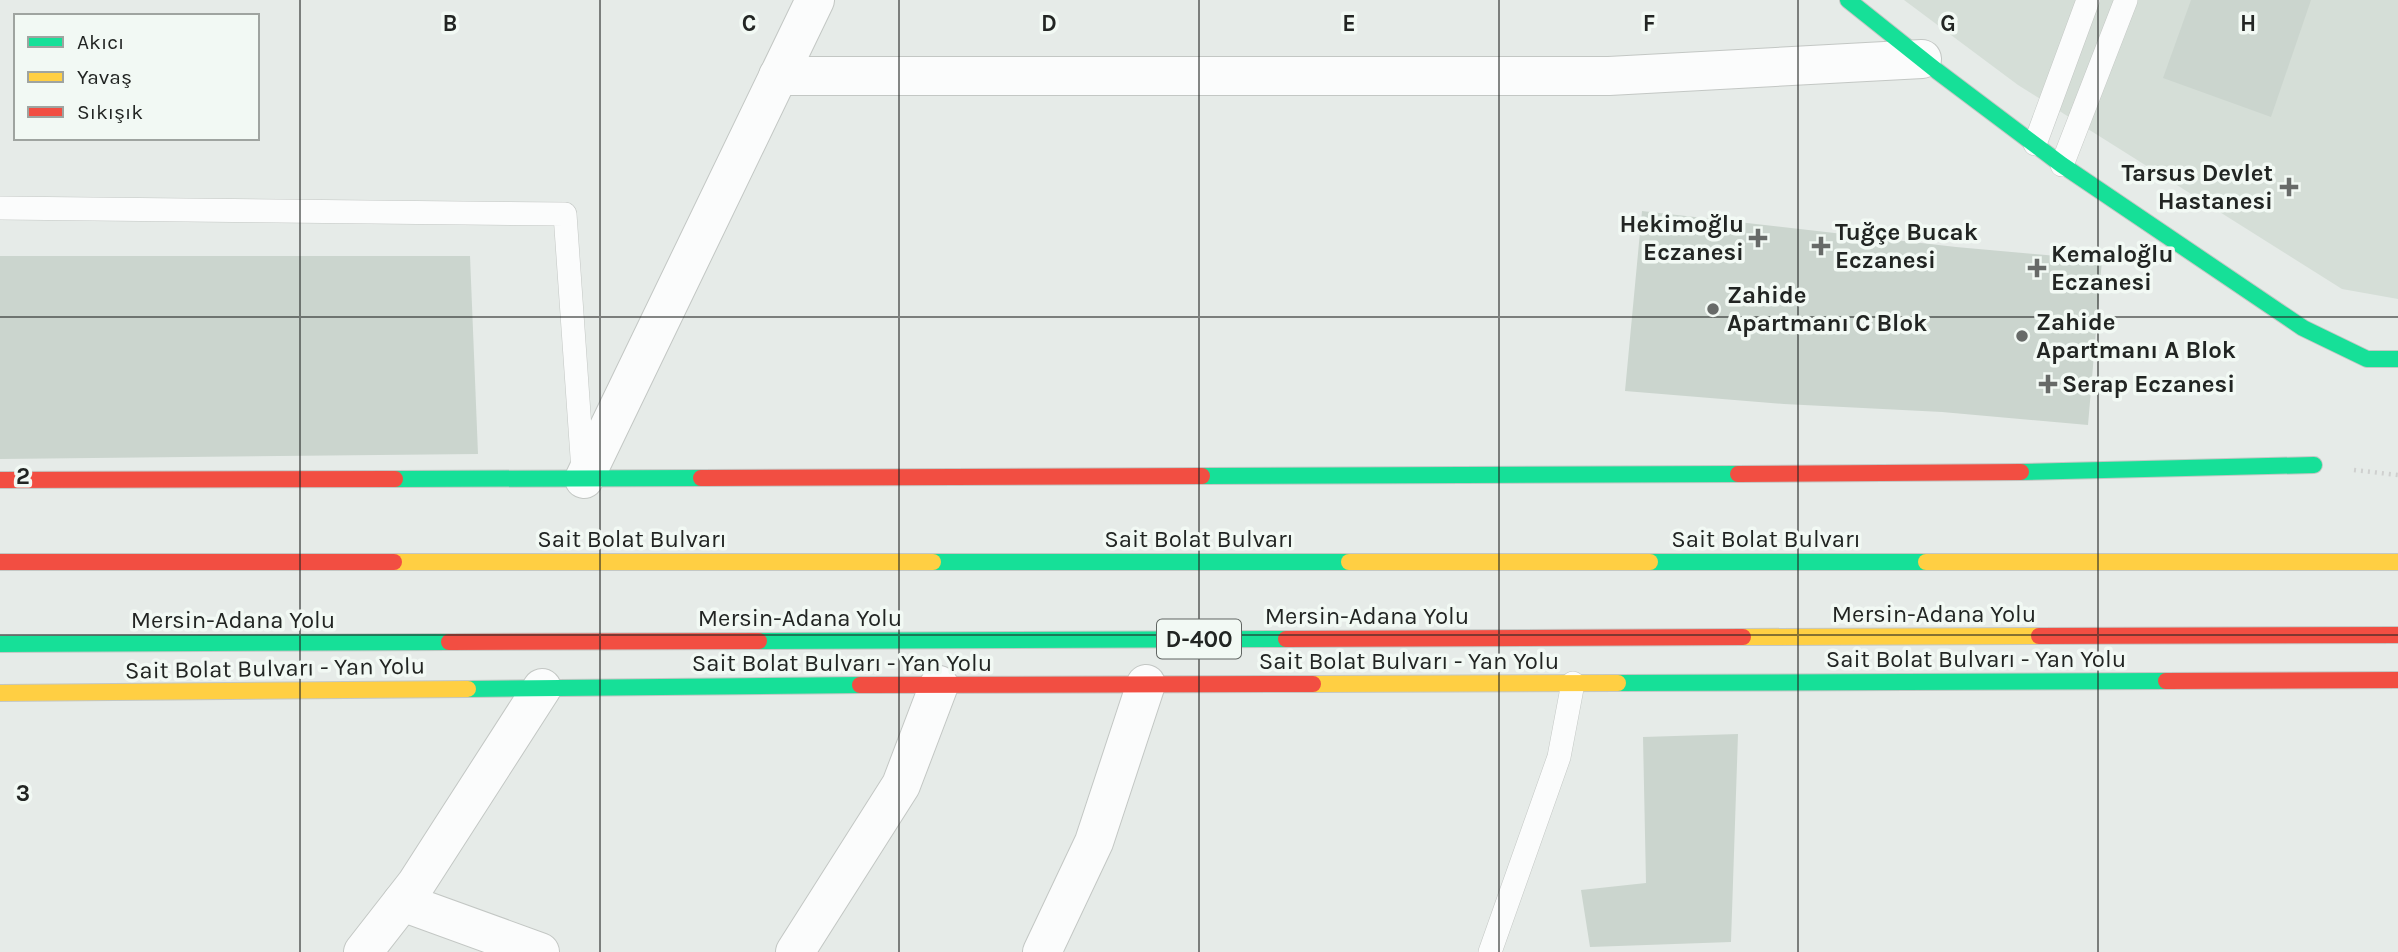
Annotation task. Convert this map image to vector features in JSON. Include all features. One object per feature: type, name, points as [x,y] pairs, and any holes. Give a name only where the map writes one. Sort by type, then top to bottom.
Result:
[{"type":"main road","points":[[1848,0],[2062,165],[2303,328],[2367,359],[2398,359]]},
{"type":"main road","points":[[0,480],[2016,472],[2314,465]]},
{"type":"main road","name":"Sait Bolat Bulvarı","points":[[0,562],[2398,562]]},
{"type":"main road","name":"Mersin-Adana Yolu","points":[[0,644],[2398,635]]},
{"type":"main road","name":"Sait Bolat Bulvarı - Yan Yolu","points":[[0,693],[939,685],[2398,680]]},
{"type":"street","points":[[584,478],[815,0]]},
{"type":"street","points":[[778,76],[1609,76],[1922,59]]},
{"type":"street","points":[[1042,952],[1094,842],[1146,684]]},
{"type":"street","points":[[795,952],[901,785],[939,685]]},
{"type":"street","points":[[363,952],[402,902],[542,688]]},
{"type":"street","points":[[402,902],[540,952]]},
{"type":"lane","points":[[2035,144],[2088,0]]},
{"type":"lane","points":[[2062,165],[2126,0]]},
{"type":"lane","points":[[0,208],[565,214],[584,478]]},
{"type":"lane","points":[[1490,952],[1559,757],[1573,683]]},
{"type":"shaded area","name":"Tarsus Devlet Hastanesi","points":[[1904,0],[2398,0],[2398,299],[2342,289],[2018,85]]},
{"type":"building","points":[[2191,0],[2311,0],[2271,117],[2163,78]]},
{"type":"building","points":[[1642,211],[1956,247],[2102,260],[2088,425],[1942,412],[1784,404],[1625,391]]},
{"type":"building","points":[[0,256],[470,256],[478,454],[0,459]]},
{"type":"building","points":[[1738,734],[1731,942],[1590,947],[1581,890],[1646,883],[1643,737]]},
{"type":"traffic: fast","points":[[1848,0],[2062,165],[2303,328],[2367,359],[2398,359]]},
{"type":"traffic: fast","points":[[2021,472],[2314,465]]},
{"type":"traffic: fast","points":[[1202,476],[1738,474]]},
{"type":"traffic: fast","points":[[395,479],[701,478]]},
{"type":"traffic: fast","points":[[933,562],[1349,562]]},
{"type":"traffic: fast","points":[[1650,562],[1926,562]]},
{"type":"traffic: fast","points":[[759,641],[1286,639]]},
{"type":"traffic: fast","points":[[0,644],[449,642]]},
{"type":"traffic: fast","points":[[1618,683],[2166,681]]},
{"type":"traffic: fast","points":[[468,689],[860,685]]},
{"type":"traffic: slow","points":[[394,562],[933,562]]},
{"type":"traffic: slow","points":[[1349,562],[1650,562]]},
{"type":"traffic: slow","points":[[1926,562],[2398,562]]},
{"type":"traffic: slow","points":[[1743,637],[2039,636]]},
{"type":"traffic: slow","points":[[1313,684],[1618,683]]},
{"type":"traffic: slow","points":[[0,693],[468,689]]},
{"type":"traffic: jam","points":[[1738,474],[2021,472]]},
{"type":"traffic: jam","points":[[701,478],[1202,476]]},
{"type":"traffic: jam","points":[[0,480],[395,479]]},
{"type":"traffic: jam","points":[[0,562],[394,562]]},
{"type":"traffic: jam","points":[[2039,636],[2398,635]]},
{"type":"traffic: jam","points":[[1286,639],[1743,637]]},
{"type":"traffic: jam","points":[[449,642],[759,641]]},
{"type":"traffic: jam","points":[[2166,681],[2398,680]]},
{"type":"traffic: jam","points":[[860,685],[1313,684]]},
{"type":"place","name":"Tarsus Devlet Hastanesi","points":[[2289,187]]},
{"type":"place","name":"Hekimoğlu Eczanesi","points":[[1758,238]]},
{"type":"place","name":"Tuğçe Bucak Eczanesi","points":[[1821,246]]},
{"type":"place","name":"Kemaloğlu Eczanesi","points":[[2037,268]]},
{"type":"place","name":"Zahide Apartmanı C Blok","points":[[1713,309]]},
{"type":"place","name":"Zahide Apartmanı A Blok","points":[[2022,336]]},
{"type":"place","name":"Serap Eczanesi","points":[[2048,384]]}]
